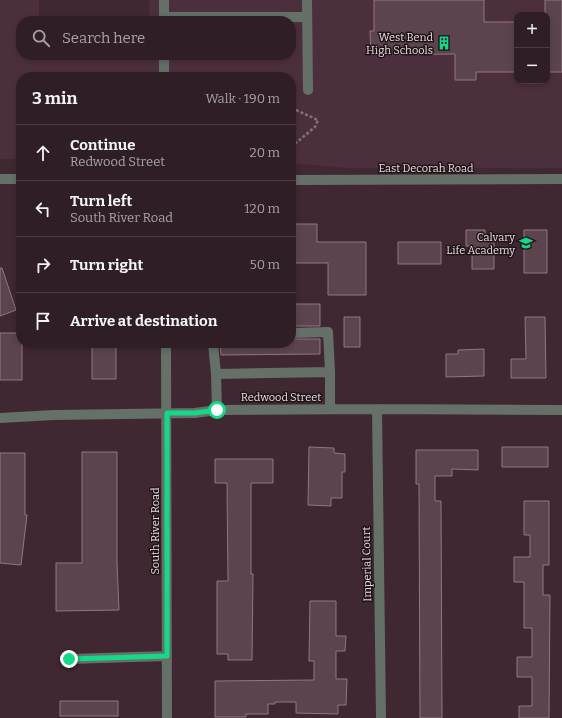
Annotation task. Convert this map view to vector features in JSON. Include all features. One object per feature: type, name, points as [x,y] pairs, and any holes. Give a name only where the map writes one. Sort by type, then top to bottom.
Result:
[{"type":"street","points":[[164,0],[164,16]]},
{"type":"street","points":[[307,0],[308,90]]},
{"type":"street","points":[[296,17],[307,17]]},
{"type":"street","points":[[164,60],[164,72]]},
{"type":"street","points":[[0,179],[16,179]]},
{"type":"street","name":"East Decorah Road","points":[[296,180],[562,180]]},
{"type":"street","points":[[296,333],[328,332],[330,409]]},
{"type":"street","name":"South River Road","points":[[166,348],[167,718]]},
{"type":"street","points":[[213,348],[217,410]]},
{"type":"street","points":[[216,374],[330,372]]},
{"type":"street","name":"Imperial Court","points":[[377,409],[381,718]]},
{"type":"street","name":"Redwood Street","points":[[0,418],[54,415],[195,413],[217,410],[562,410]]},
{"type":"street","points":[[69,659],[167,656]]},
{"type":"path","points":[[296,110],[318,120],[315,127],[296,143]]},
{"type":"shaded area","points":[[0,0],[39,0],[39,16],[16,16],[16,60],[296,60],[296,16],[148,16],[150,0],[562,0],[562,168],[347,168],[296,163],[296,72],[16,72],[16,159],[0,159]]},
{"type":"building","name":"West Bend High Schools","points":[[374,0],[484,0],[484,22],[514,22],[514,72],[476,72],[476,80],[455,80],[455,54],[371,55],[370,31],[374,31]]},
{"type":"building","points":[[545,0],[562,0],[562,72],[550,72],[550,12],[545,12]]},
{"type":"building","points":[[296,224],[317,224],[317,242],[366,242],[366,295],[328,295],[328,263],[296,263]]},
{"type":"building","points":[[466,230],[485,230],[485,238],[494,238],[494,269],[472,269],[472,246],[466,246]]},
{"type":"building","points":[[524,230],[547,230],[547,273],[524,273]]},
{"type":"building","points":[[398,242],[441,242],[441,264],[398,264]]},
{"type":"building","points":[[0,268],[2,268],[16,310],[0,316]]},
{"type":"building","points":[[296,304],[320,304],[320,326],[296,326]]},
{"type":"building","points":[[344,317],[360,317],[360,347],[344,347]]},
{"type":"building","points":[[525,317],[545,317],[546,378],[511,378],[511,359],[526,359]]},
{"type":"building","points":[[0,333],[16,333],[16,348],[22,348],[22,380],[0,380]]},
{"type":"building","points":[[296,339],[320,339],[320,354],[221,355],[220,348],[296,348]]},
{"type":"building","points":[[92,348],[116,348],[116,379],[92,379]]},
{"type":"building","points":[[484,349],[484,376],[446,377],[446,354],[458,354],[458,350]]},
{"type":"building","points":[[309,447],[334,448],[334,453],[345,454],[345,472],[342,472],[342,498],[331,498],[331,506],[308,505]]},
{"type":"building","points":[[502,447],[548,447],[548,467],[502,467]]},
{"type":"building","points":[[416,450],[478,450],[478,470],[452,469],[452,476],[435,476],[435,501],[441,501],[442,718],[420,718],[419,484],[416,484]]},
{"type":"building","points":[[82,452],[117,452],[117,562],[119,610],[56,611],[56,563],[82,563]]},
{"type":"building","points":[[0,453],[25,453],[25,515],[27,515],[21,565],[0,563]]},
{"type":"building","points":[[215,459],[273,459],[273,483],[251,483],[251,574],[253,574],[252,660],[228,660],[228,654],[217,654],[217,581],[228,581],[227,483],[215,483]]},
{"type":"building","points":[[524,501],[549,501],[549,565],[543,565],[543,595],[550,595],[549,718],[519,718],[519,706],[532,706],[532,677],[517,677],[517,657],[532,657],[532,628],[524,628],[524,582],[514,582],[514,557],[530,557],[530,535],[524,535]]},
{"type":"building","points":[[310,601],[336,601],[336,636],[346,636],[345,651],[336,651],[336,679],[347,679],[346,705],[338,705],[338,714],[296,713],[296,702],[275,702],[275,704],[268,704],[268,714],[246,714],[246,717],[215,717],[215,681],[314,680],[314,661],[309,661]]},
{"type":"building","points":[[60,701],[118,701],[118,716],[60,716]]},
{"type":"place","name":"West Bend High Schools","points":[[444,43]]},
{"type":"place","name":"Calvary Life Academy","points":[[526,243]]},
{"type":"route","points":[[69,659],[167,656],[167,413],[195,413],[217,410]]}]
